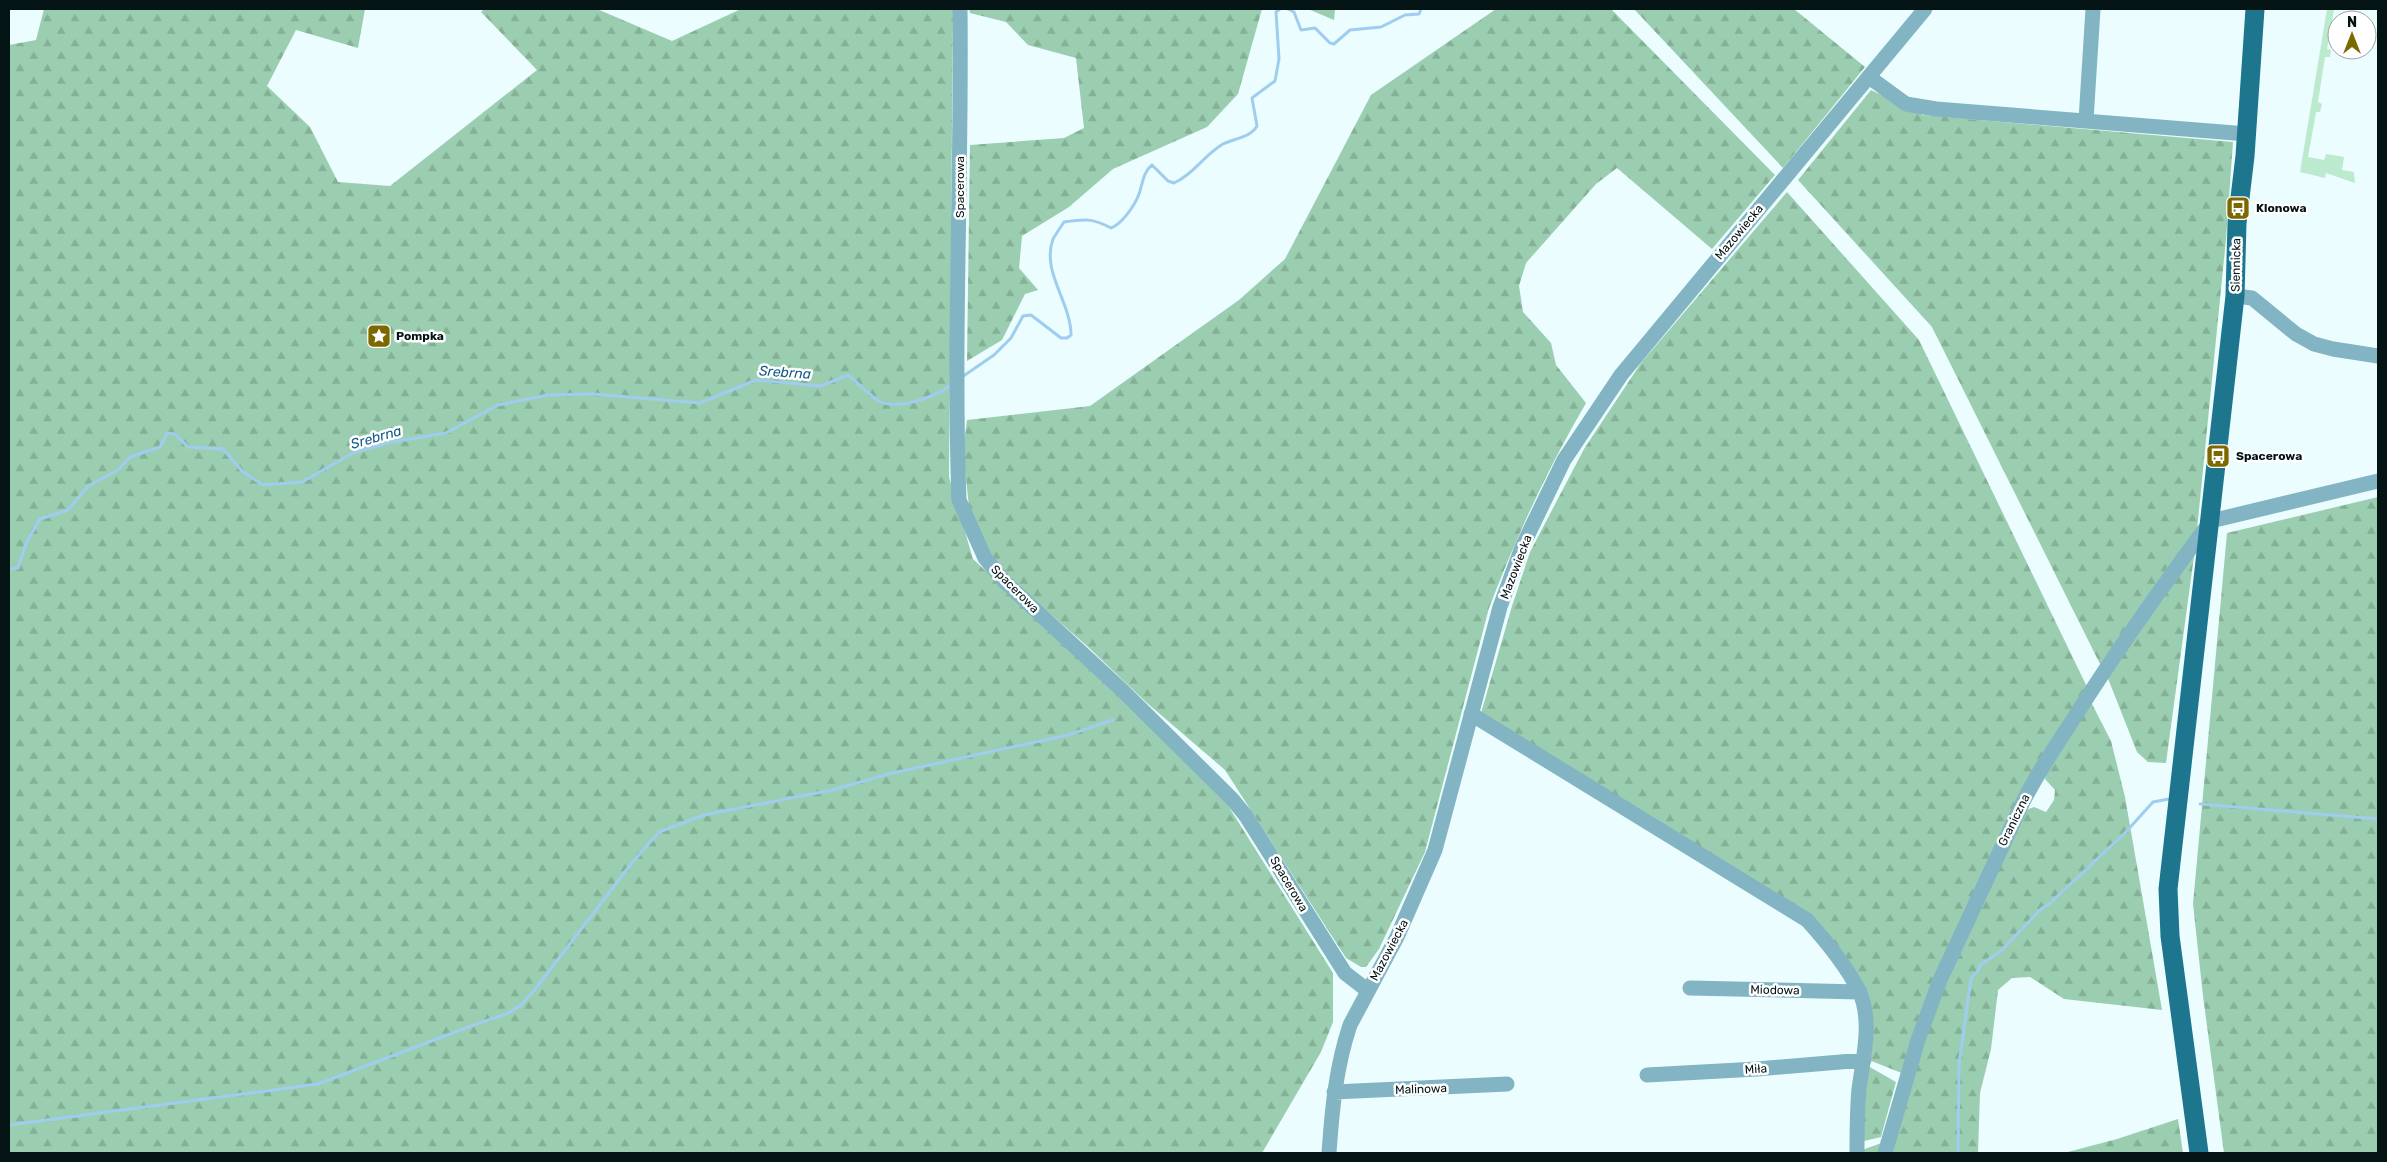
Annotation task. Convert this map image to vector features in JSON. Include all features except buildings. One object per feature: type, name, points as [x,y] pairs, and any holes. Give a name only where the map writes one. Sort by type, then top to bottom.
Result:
[{"type":"main road","name":"Siennicka","points":[[2199,1153],[2173,960],[2168,900],[2235,296],[2238,215],[2247,134],[2255,9]]},
{"type":"street","name":"Spacerowa","points":[[960,9],[956,424],[959,500],[985,558],[1004,581],[1122,691],[1232,799],[1267,848],[1345,973],[1367,990]]},
{"type":"street","points":[[2086,120],[2093,9]]},
{"type":"street","name":"Mazowiecka","points":[[1329,1153],[1334,1092],[1342,1048],[1350,1025],[1367,990],[1397,937],[1434,850],[1500,608],[1519,554],[1573,446],[1621,375],[1873,72],[1920,10]]},
{"type":"street","points":[[1873,72],[1906,104],[1936,109],[2247,134]]},
{"type":"street","points":[[2235,296],[2252,298],[2296,334],[2314,344],[2378,356]]},
{"type":"street","points":[[2210,521],[2378,481]]},
{"type":"street","name":"Graniczna","points":[[1885,1153],[1918,1040],[1940,980],[2033,782],[2091,691],[2210,521]]},
{"type":"street","points":[[1471,714],[1807,920],[1846,968],[1860,992],[1866,1027],[1858,1105],[1857,1153]]},
{"type":"street","name":"Miodowa","points":[[1690,988],[1860,992]]},
{"type":"street","name":"Miła","points":[[1647,1075],[1757,1069],[1864,1060]]},
{"type":"street","name":"Malinowa","points":[[1334,1092],[1508,1084]]},
{"type":"green space","points":[[44,9],[365,9],[358,48],[296,30],[267,86],[310,127],[338,182],[390,186],[537,70],[481,12],[484,9],[597,9],[672,41],[741,9],[953,9],[949,477],[973,559],[1108,685],[1227,804],[1333,973],[1333,1022],[1321,1052],[1262,1153],[9,1153],[9,45],[36,40]]},
{"type":"green space","points":[[969,9],[1262,9],[1238,94],[1207,127],[1113,169],[1069,207],[1022,236],[1019,268],[1038,290],[1025,294],[1002,340],[967,361],[970,145],[1064,138],[1084,128],[1076,58],[1028,45],[1006,22],[970,13]]},
{"type":"green space","points":[[1308,9],[1335,9],[1334,20]]},
{"type":"green space","points":[[1496,9],[1611,9],[1775,175],[1712,249],[1617,168],[1596,184],[1526,263],[1519,286],[1523,312],[1551,343],[1556,365],[1586,403],[1533,503],[1489,608],[1425,852],[1379,949],[1366,967],[1361,967],[1346,958],[1225,770],[1147,703],[1087,646],[1005,574],[983,542],[970,516],[963,451],[967,420],[1090,406],[1239,300],[1285,259],[1371,95]]},
{"type":"green space","points":[[1634,9],[1794,9],[1865,67],[1783,168]]},
{"type":"green space","points":[[2327,9],[2334,10],[2327,10],[2327,57],[2325,57],[2318,102],[2322,104],[2320,112],[2316,112],[2308,157],[2324,160],[2326,154],[2344,157],[2342,170],[2354,172],[2355,183],[2326,173],[2325,178],[2300,172]]},
{"type":"green space","points":[[1871,90],[1923,115],[2233,142],[2226,239],[2197,530],[2102,668],[1932,327],[1798,180]]},
{"type":"green space","points":[[1787,192],[1919,340],[2088,689],[2013,815],[1904,1074],[1869,1060],[1869,1028],[1829,940],[1481,713],[1530,552],[1584,449],[1641,363]]},
{"type":"green space","points":[[2378,497],[2378,1153],[2224,1153],[2193,904],[2227,533]]},
{"type":"green space","points":[[2195,549],[2166,763],[2148,762],[2137,752],[2107,676]]},
{"type":"green space","points":[[2091,702],[2111,741],[2125,797],[2162,1010],[2064,999],[2030,977],[2012,978],[1998,990],[1991,1049],[1980,1093],[1978,1153],[1888,1153],[1932,1014],[2026,810],[2034,807],[2046,812],[2054,800],[2055,790],[2045,779],[2046,775],[2070,730]]},
{"type":"green space","points":[[1868,1066],[1896,1082],[1881,1137],[1860,1142]]},
{"type":"green space","points":[[2178,1119],[2183,1153],[2064,1153],[2117,1139]]},
{"type":"green space","points":[[1887,1141],[1883,1153],[1862,1153],[1862,1150]]},
{"type":"waterway","name":"Srebrna","points":[[962,377],[994,355],[1011,338],[1023,316],[1031,315],[1061,338],[1067,338],[1071,335],[1070,323],[1053,275],[1050,251],[1053,239],[1064,222],[1088,220],[1099,222],[1111,228],[1119,223],[1131,209],[1139,194],[1145,174],[1152,165],[1168,181],[1174,183],[1187,175],[1216,148],[1254,130],[1257,126],[1252,98],[1275,81],[1279,59],[1276,12],[1280,9]]},
{"type":"waterway","name":"Srebrna","points":[[1288,9],[1294,12],[1301,30],[1315,28],[1330,43],[1334,44],[1350,30],[1381,27],[1405,15],[1419,14],[1421,9]]},
{"type":"waterway","name":"Srebrna","points":[[9,569],[18,568],[27,541],[40,519],[68,510],[88,486],[118,470],[130,457],[160,447],[167,433],[175,434],[188,447],[223,449],[242,471],[263,485],[302,482],[353,453],[392,442],[446,433],[498,405],[548,395],[593,394],[700,403],[756,380],[821,386],[848,375],[877,400],[889,404],[898,404],[918,401],[951,385]]},
{"type":"waterway","points":[[9,1125],[318,1084],[504,1015],[521,1005],[631,864],[659,832],[704,815],[832,790],[888,774],[1068,735],[1113,720]]},
{"type":"waterway","points":[[1958,1153],[1959,1065],[1971,978],[1978,971],[1980,965],[2001,951],[2041,909],[2049,904],[2124,834],[2153,802],[2169,799]]},
{"type":"waterway","points":[[2200,804],[2378,819]]},
{"type":"place","name":"Klonowa","points":[[2238,208]]},
{"type":"place","name":"Pompka","points":[[379,336]]},
{"type":"place","name":"Spacerowa","points":[[2218,456]]}]
